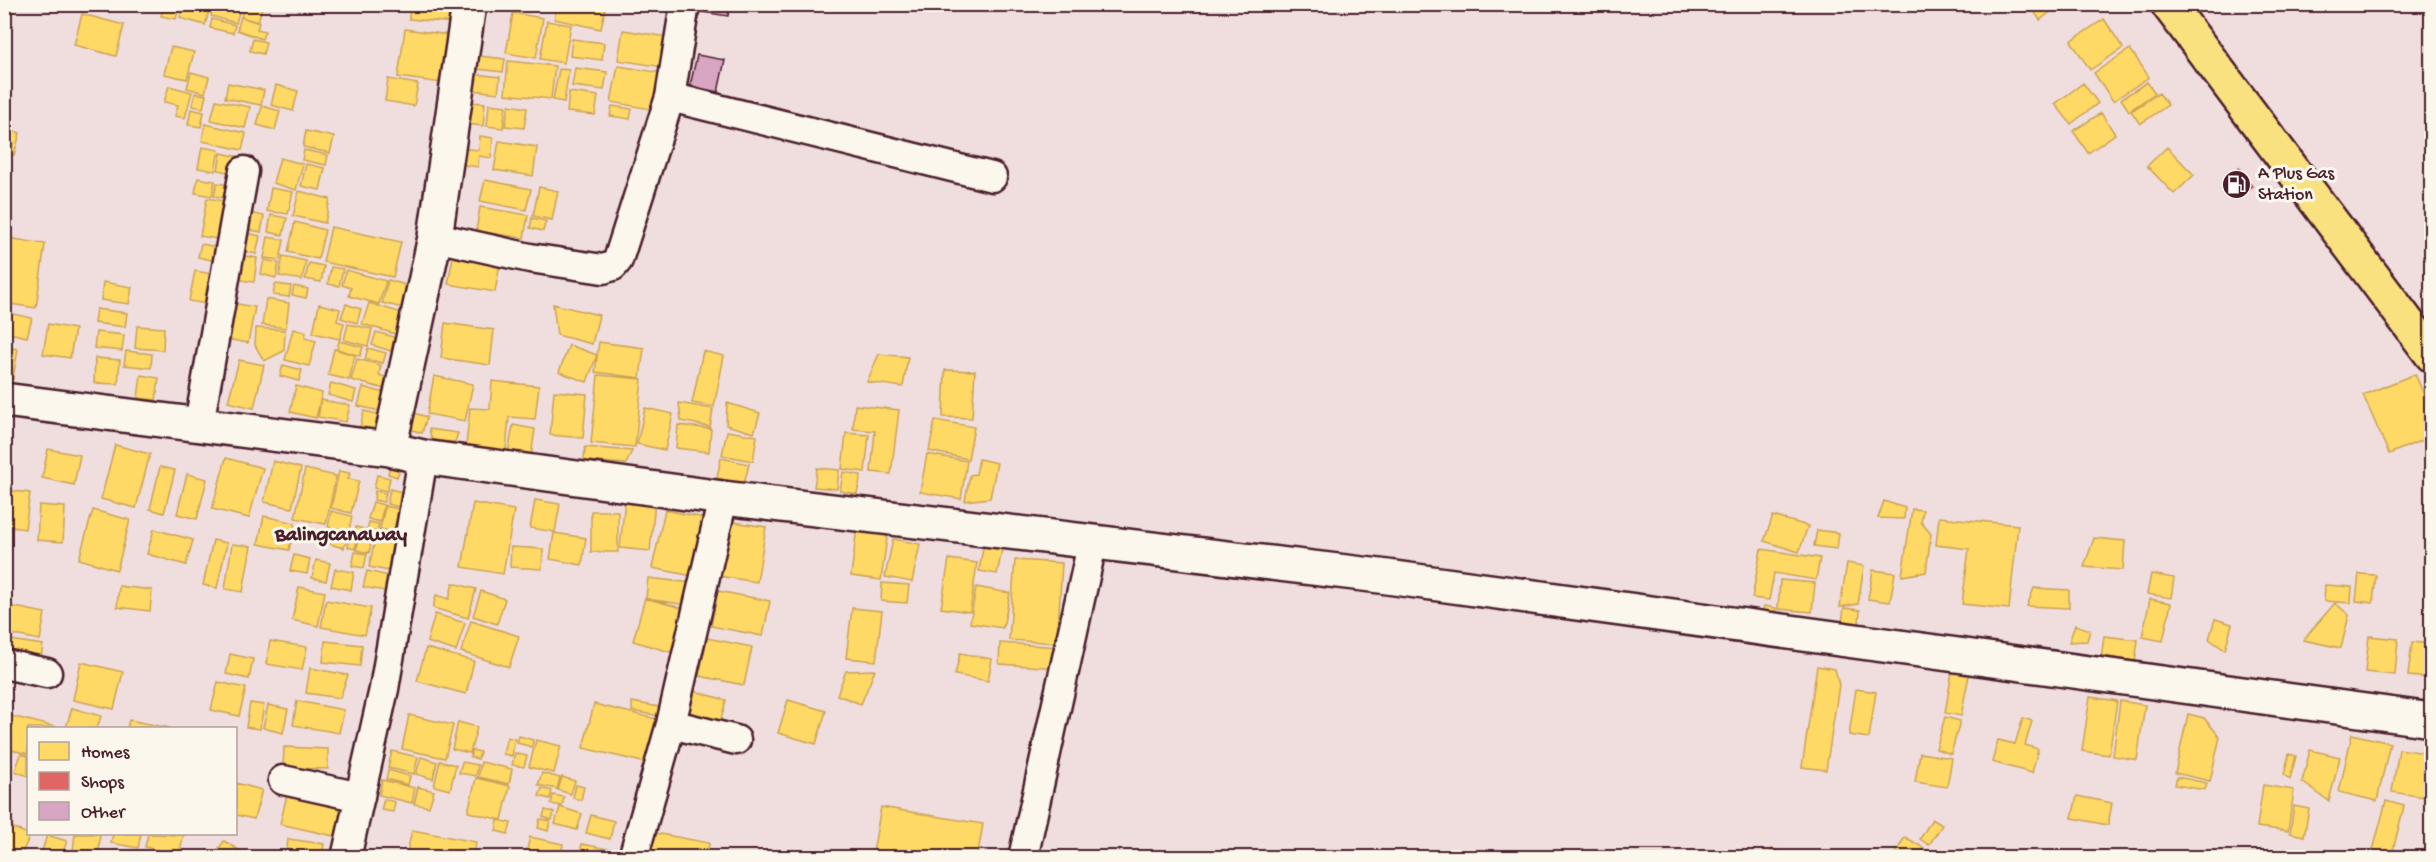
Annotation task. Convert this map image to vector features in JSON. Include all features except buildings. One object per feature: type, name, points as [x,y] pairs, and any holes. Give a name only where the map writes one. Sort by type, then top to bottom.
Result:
[{"type":"highway","points":[[2168,4],[2432,355]]},
{"type":"street","points":[[389,449],[435,237],[469,4]]},
{"type":"street","points":[[435,237],[530,258],[603,269],[613,266],[618,260],[670,97],[686,4]]},
{"type":"street","points":[[670,97],[992,177]]},
{"type":"street","points":[[199,424],[244,171]]},
{"type":"street","points":[[4,400],[389,449],[423,457],[723,498],[1093,540],[1400,579],[2432,720]]},
{"type":"street","points":[[346,858],[384,689],[423,457]]},
{"type":"street","points":[[633,858],[671,724],[723,498]]},
{"type":"street","points":[[1023,858],[1093,540]]},
{"type":"street","points":[[4,664],[46,673]]},
{"type":"street","points":[[671,724],[736,740]]},
{"type":"street","points":[[283,780],[360,797]]},
{"type":"place","name":"A Plus Gas Station","points":[[2237,184]]},
{"type":"district","name":"Balingcanaway","points":[[341,536]]}]
